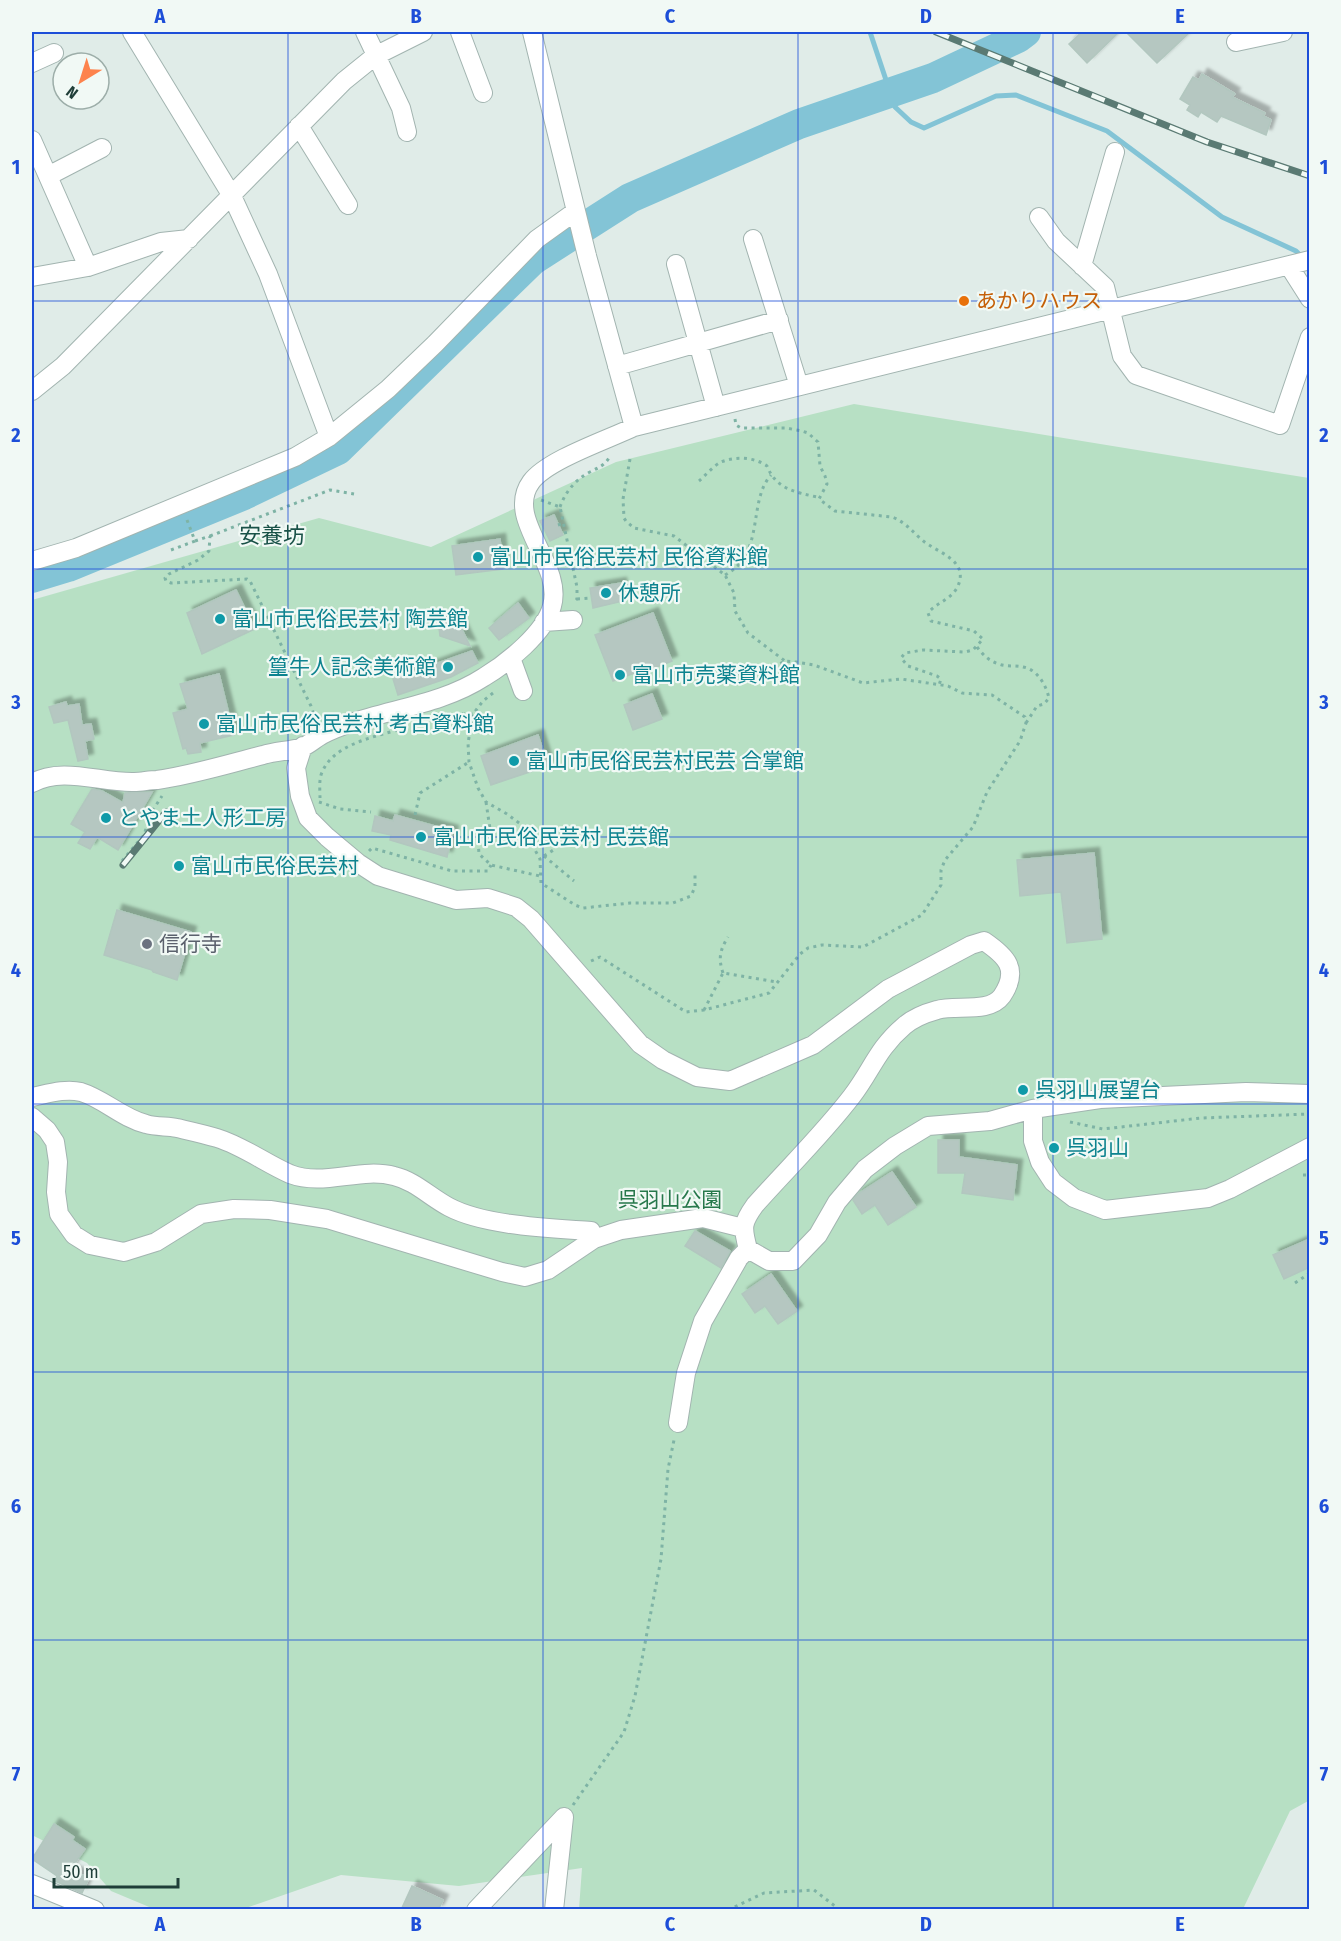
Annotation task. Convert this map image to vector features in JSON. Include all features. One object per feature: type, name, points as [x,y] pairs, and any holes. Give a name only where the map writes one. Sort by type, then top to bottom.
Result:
[{"type":"street","points":[[132,32],[232,196],[268,274],[329,437]]},
{"type":"street","points":[[365,32],[401,108],[407,132]]},
{"type":"street","points":[[32,391],[63,366],[344,81],[375,56],[423,32]]},
{"type":"street","points":[[460,32],[483,93]]},
{"type":"street","points":[[532,32],[587,256],[617,366],[626,431]]},
{"type":"street","points":[[1236,42],[1283,32]]},
{"type":"street","points":[[32,63],[51,54]]},
{"type":"street","points":[[299,126],[348,206]]},
{"type":"street","points":[[32,140],[88,267]]},
{"type":"street","points":[[48,176],[102,147]]},
{"type":"street","points":[[1082,266],[1115,152]]},
{"type":"street","points":[[32,561],[76,548],[295,457],[329,437],[388,388],[435,344],[537,238],[576,211]]},
{"type":"street","points":[[1039,217],[1056,241],[1105,287],[1122,356],[1136,375],[1280,425],[1310,338]]},
{"type":"street","points":[[753,239],[799,386]]},
{"type":"street","points":[[32,277],[88,267],[161,242],[189,240]]},
{"type":"street","points":[[32,783],[40,778],[64,774],[134,782],[169,783],[276,751],[303,746],[321,735],[351,723],[454,694],[484,678],[559,621],[552,606],[554,587],[550,572],[526,521],[525,494],[531,482],[546,467],[626,431],[1310,260]]},
{"type":"street","points":[[676,264],[698,343],[724,405]]},
{"type":"street","points":[[1288,266],[1310,299]]},
{"type":"street","points":[[617,366],[779,320]]},
{"type":"street","points":[[511,658],[523,691]]},
{"type":"street","points":[[303,746],[296,768],[300,796],[308,818],[327,837],[358,863],[378,876],[456,900],[488,898],[516,907],[531,919],[640,1044],[663,1060],[697,1077],[730,1081],[813,1045],[888,988],[971,945],[984,941],[1001,952],[1011,966],[1010,980],[1001,998],[987,1005],[938,1009],[906,1024],[886,1043],[853,1095],[755,1205],[744,1220],[743,1228],[748,1249],[769,1261],[793,1261],[818,1235],[837,1202],[865,1169],[895,1146],[928,1126],[990,1121],[1033,1109],[1100,1099],[1246,1092],[1310,1094]]},
{"type":"street","points":[[32,1098],[56,1091],[80,1092],[128,1118],[146,1124],[177,1128],[219,1138],[291,1174],[314,1178],[340,1178],[375,1173],[394,1176],[419,1187],[448,1207],[475,1217],[591,1231],[594,1239]]},
{"type":"street","points":[[1033,1109],[1033,1141],[1040,1162],[1053,1182],[1074,1198],[1105,1209],[1208,1198],[1310,1147]]},
{"type":"street","points":[[32,1117],[47,1130],[55,1142],[58,1162],[56,1192],[59,1214],[74,1235],[90,1245],[124,1252],[156,1242],[201,1214],[234,1209],[270,1209],[327,1219],[502,1272],[525,1276],[548,1270],[594,1239],[621,1230],[704,1218],[743,1228]]},
{"type":"street","points":[[678,1424],[686,1372],[703,1321],[739,1258],[748,1249]]},
{"type":"street","points":[[476,1910],[564,1817]]},
{"type":"street","points":[[554,1910],[564,1817]]},
{"type":"street","points":[[32,1884],[95,1910]]},
{"type":"path","points":[[724,405],[736,425],[741,428],[786,428],[808,433],[818,441],[820,466],[827,484],[819,499]]},
{"type":"path","points":[[559,621],[577,598],[577,587],[560,507],[564,495],[585,474],[605,465],[626,431]]},
{"type":"path","points":[[699,481],[720,463],[740,458],[752,458],[767,466],[771,475],[784,489],[816,497],[835,511],[900,520],[922,539],[954,561],[960,570],[957,588],[948,599],[931,609],[928,613],[929,619],[974,631],[983,639],[973,650],[965,652],[923,650],[905,653],[901,658],[908,666],[937,676],[941,679],[939,684]]},
{"type":"path","points":[[630,459],[623,499],[626,521],[634,528],[674,536],[725,575],[734,593],[735,610],[748,633],[785,661],[814,665],[863,683],[901,679],[939,684],[962,693],[992,695],[1025,717],[1026,723]]},
{"type":"path","points":[[725,575],[736,569],[742,561],[751,541],[766,480],[771,475]]},
{"type":"path","points":[[171,550],[330,490],[354,494]]},
{"type":"path","points":[[525,494],[560,507]]},
{"type":"path","points":[[180,504],[195,541]]},
{"type":"path","points":[[558,525],[564,523]]},
{"type":"path","points":[[210,536],[209,551],[198,560],[169,574],[165,578],[166,581],[171,583],[247,579],[311,706],[321,735]]},
{"type":"path","points":[[577,598],[591,598]]},
{"type":"path","points":[[591,962],[600,957],[682,1011],[704,1010],[769,993],[800,954],[808,948],[822,945],[863,947],[922,915],[941,885],[941,870],[945,860],[973,827],[987,792],[1020,741],[1026,723],[1037,706],[1044,704],[1049,698],[1047,688],[1039,677],[1026,667],[1000,665],[983,655],[977,646]]},
{"type":"path","points":[[738,674],[764,673],[785,661]]},
{"type":"path","points":[[495,691],[473,714],[468,743],[469,762],[478,788],[486,802],[490,829],[478,840],[478,850],[479,854],[491,865],[541,876]]},
{"type":"path","points":[[437,717],[447,714],[473,714]]},
{"type":"path","points":[[320,802],[321,776],[334,756],[343,749],[362,741],[405,728]]},
{"type":"path","points":[[415,815],[420,793],[469,762]]},
{"type":"path","points":[[122,861],[144,835],[151,813],[169,783]]},
{"type":"path","points":[[300,796],[340,809],[371,812]]},
{"type":"path","points":[[486,802],[530,831],[535,850],[542,858],[574,881]]},
{"type":"path","points":[[358,863],[372,848],[452,871],[488,871],[491,865]]},
{"type":"path","points":[[542,858],[555,849]]},
{"type":"path","points":[[542,858],[541,883],[583,908],[630,903],[673,903],[691,896],[695,887],[695,872]]},
{"type":"path","points":[[704,1010],[723,973],[719,959],[720,951],[728,937]]},
{"type":"path","points":[[723,973],[777,982]]},
{"type":"path","points":[[1069,1122],[1103,1130],[1201,1118],[1310,1114]]},
{"type":"path","points":[[1303,1174],[1310,1175]]},
{"type":"path","points":[[1295,1283],[1310,1273]]},
{"type":"path","points":[[564,1817],[624,1732],[635,1696],[661,1559],[668,1470],[678,1424]]},
{"type":"path","points":[[728,1910],[764,1893],[814,1890],[840,1910]]},
{"type":"green space","name":"呉羽山公園","points":[[854,404],[1309,478],[1310,1800],[1290,1811],[1243,1909],[579,1909],[582,1868],[459,1886],[341,1875],[243,1909],[154,1909],[111,1891],[87,1863],[32,1835],[32,600],[319,518],[431,547],[616,462]]},
{"type":"building","points":[[1082,32],[1119,32],[1087,63],[1069,44]]},
{"type":"building","points":[[1126,32],[1190,32],[1157,63]]},
{"type":"building","points":[[1202,74],[1235,94],[1232,97],[1265,113],[1263,116],[1271,120],[1266,135],[1221,116],[1217,122],[1201,112],[1198,117],[1187,110],[1190,105],[1180,99],[1193,77],[1199,80]]},
{"type":"building","points":[[554,515],[563,535],[550,541],[540,521]]},
{"type":"building","name":"富山市民俗民芸村 民俗資料館","points":[[500,539],[503,569],[456,575],[452,546]]},
{"type":"building","name":"休憩所","points":[[621,583],[623,601],[593,608],[590,588]]},
{"type":"building","name":"富山市民俗民芸村 陶芸館","points":[[236,590],[255,629],[202,654],[187,613]]},
{"type":"building","points":[[518,603],[529,618],[499,640],[489,628]]},
{"type":"building","name":"富山市売薬資料館","points":[[653,613],[672,661],[613,681],[595,635]]},
{"type":"building","name":"篁牛人記念美術館","points":[[455,616],[470,646],[440,636],[438,620]]},
{"type":"building","name":"篁牛人記念美術館","points":[[472,651],[478,663],[451,677],[398,695],[393,679]]},
{"type":"building","name":"富山市民俗民芸村 考古資料館","points":[[219,674],[234,735],[200,743],[201,752],[188,754],[186,748],[183,749],[173,713],[188,709],[180,684]]},
{"type":"building","points":[[652,694],[662,719],[633,730],[624,705]]},
{"type":"building","points":[[66,702],[67,706],[79,704],[82,725],[91,724],[94,739],[85,741],[88,759],[78,761],[68,720],[54,723],[49,707]]},
{"type":"building","name":"富山市民俗民芸村民芸 合掌館","points":[[538,735],[548,766],[491,785],[481,756]]},
{"type":"building","name":"とやま土人形工房","points":[[92,789],[102,791],[123,803],[125,793],[152,792],[118,850],[97,837],[90,849],[78,843],[85,832],[71,824]]},
{"type":"building","name":"富山市民俗民芸村 民芸館","points":[[395,815],[453,831],[447,857],[390,840],[391,835],[372,831],[375,816],[393,821]]},
{"type":"building","points":[[1094,853],[1102,939],[1067,943],[1061,892],[1020,896],[1017,860]]},
{"type":"building","name":"信行寺","points":[[117,910],[191,932],[177,980],[104,955]]},
{"type":"building","points":[[938,1140],[959,1140],[959,1157],[1017,1165],[1013,1200],[962,1193],[965,1173],[938,1173]]},
{"type":"building","points":[[892,1172],[916,1207],[888,1225],[875,1205],[862,1214],[853,1200],[858,1194]]},
{"type":"building","points":[[695,1231],[730,1251],[721,1268],[685,1246]]},
{"type":"building","points":[[1310,1239],[1310,1267],[1284,1279],[1273,1255]]},
{"type":"building","points":[[771,1274],[797,1311],[778,1324],[765,1306],[755,1313],[742,1294]]},
{"type":"building","points":[[54,1824],[74,1837],[72,1840],[85,1849],[70,1870],[89,1878],[82,1893],[55,1881],[57,1876],[32,1859]]},
{"type":"building","points":[[412,1886],[443,1900],[438,1910],[401,1910]]},
{"type":"waterway","points":[[870,32],[895,107],[911,122],[924,128],[996,96],[1016,95],[1107,131],[1222,217],[1296,251],[1302,257]]},
{"type":"waterway","points":[[32,578],[68,567],[244,495],[338,450],[533,260],[630,198],[799,124],[933,78],[1018,38],[1026,32]]},
{"type":"railway","points":[[936,32],[1207,142],[1310,176]]},
{"type":"railway","points":[[123,865],[166,812]]},
{"type":"place","name":"あかりハウス","points":[[964,301]]},
{"type":"place","name":"富山市民俗民芸村 民俗資料館","points":[[478,557]]},
{"type":"place","name":"休憩所","points":[[606,593]]},
{"type":"place","name":"富山市民俗民芸村 陶芸館","points":[[220,619]]},
{"type":"place","name":"篁牛人記念美術館","points":[[448,667]]},
{"type":"place","name":"富山市売薬資料館","points":[[620,675]]},
{"type":"place","name":"富山市民俗民芸村 考古資料館","points":[[204,724]]},
{"type":"place","name":"富山市民俗民芸村民芸 合掌館","points":[[514,761]]},
{"type":"place","name":"とやま土人形工房","points":[[106,818]]},
{"type":"place","name":"富山市民俗民芸村 民芸館","points":[[421,837]]},
{"type":"place","name":"富山市民俗民芸村","points":[[179,866]]},
{"type":"place","name":"信行寺","points":[[147,944]]},
{"type":"place","name":"呉羽山展望台","points":[[1023,1090]]},
{"type":"place","name":"呉羽山","points":[[1054,1148]]},
{"type":"district","name":"安養坊","points":[[272,535]]}]
